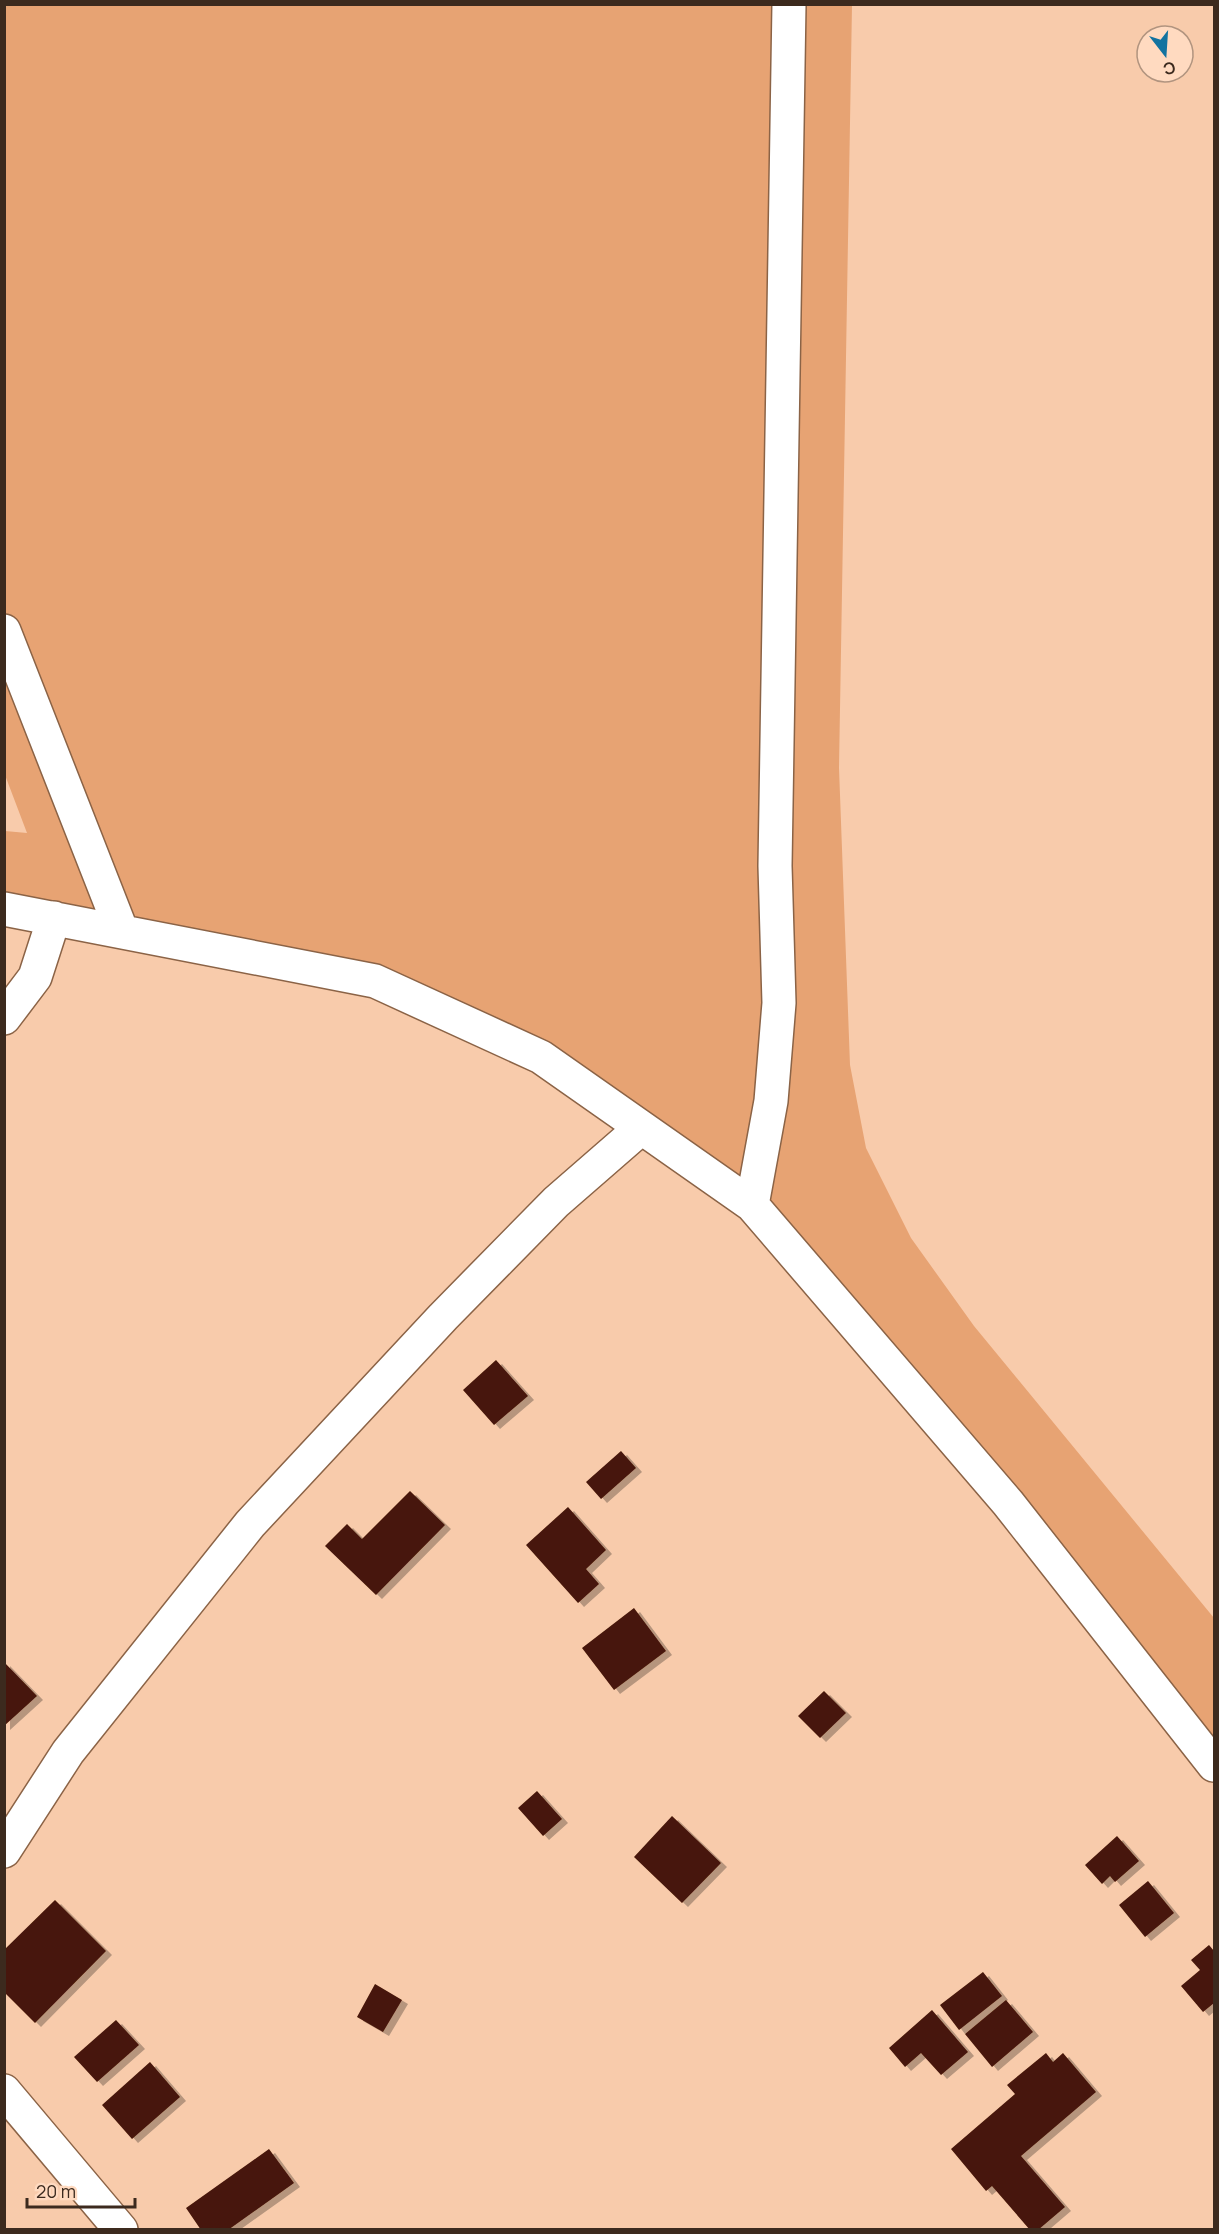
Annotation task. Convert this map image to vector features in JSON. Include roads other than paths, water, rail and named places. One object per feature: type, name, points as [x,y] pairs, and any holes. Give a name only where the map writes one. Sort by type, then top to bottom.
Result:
[{"type":"street","points":[[752,1205],[771,1101],[779,1003],[775,866],[789,4]]},
{"type":"street","points":[[4,631],[123,932]]},
{"type":"street","points":[[4,909],[375,981],[541,1057],[752,1205],[1008,1503],[1215,1765]]},
{"type":"street","points":[[4,1018],[35,977],[54,918]]},
{"type":"street","points":[[4,1851],[68,1752],[250,1524],[443,1317],[556,1202],[641,1128]]},
{"type":"street","points":[[4,2091],[121,2229]]}]
